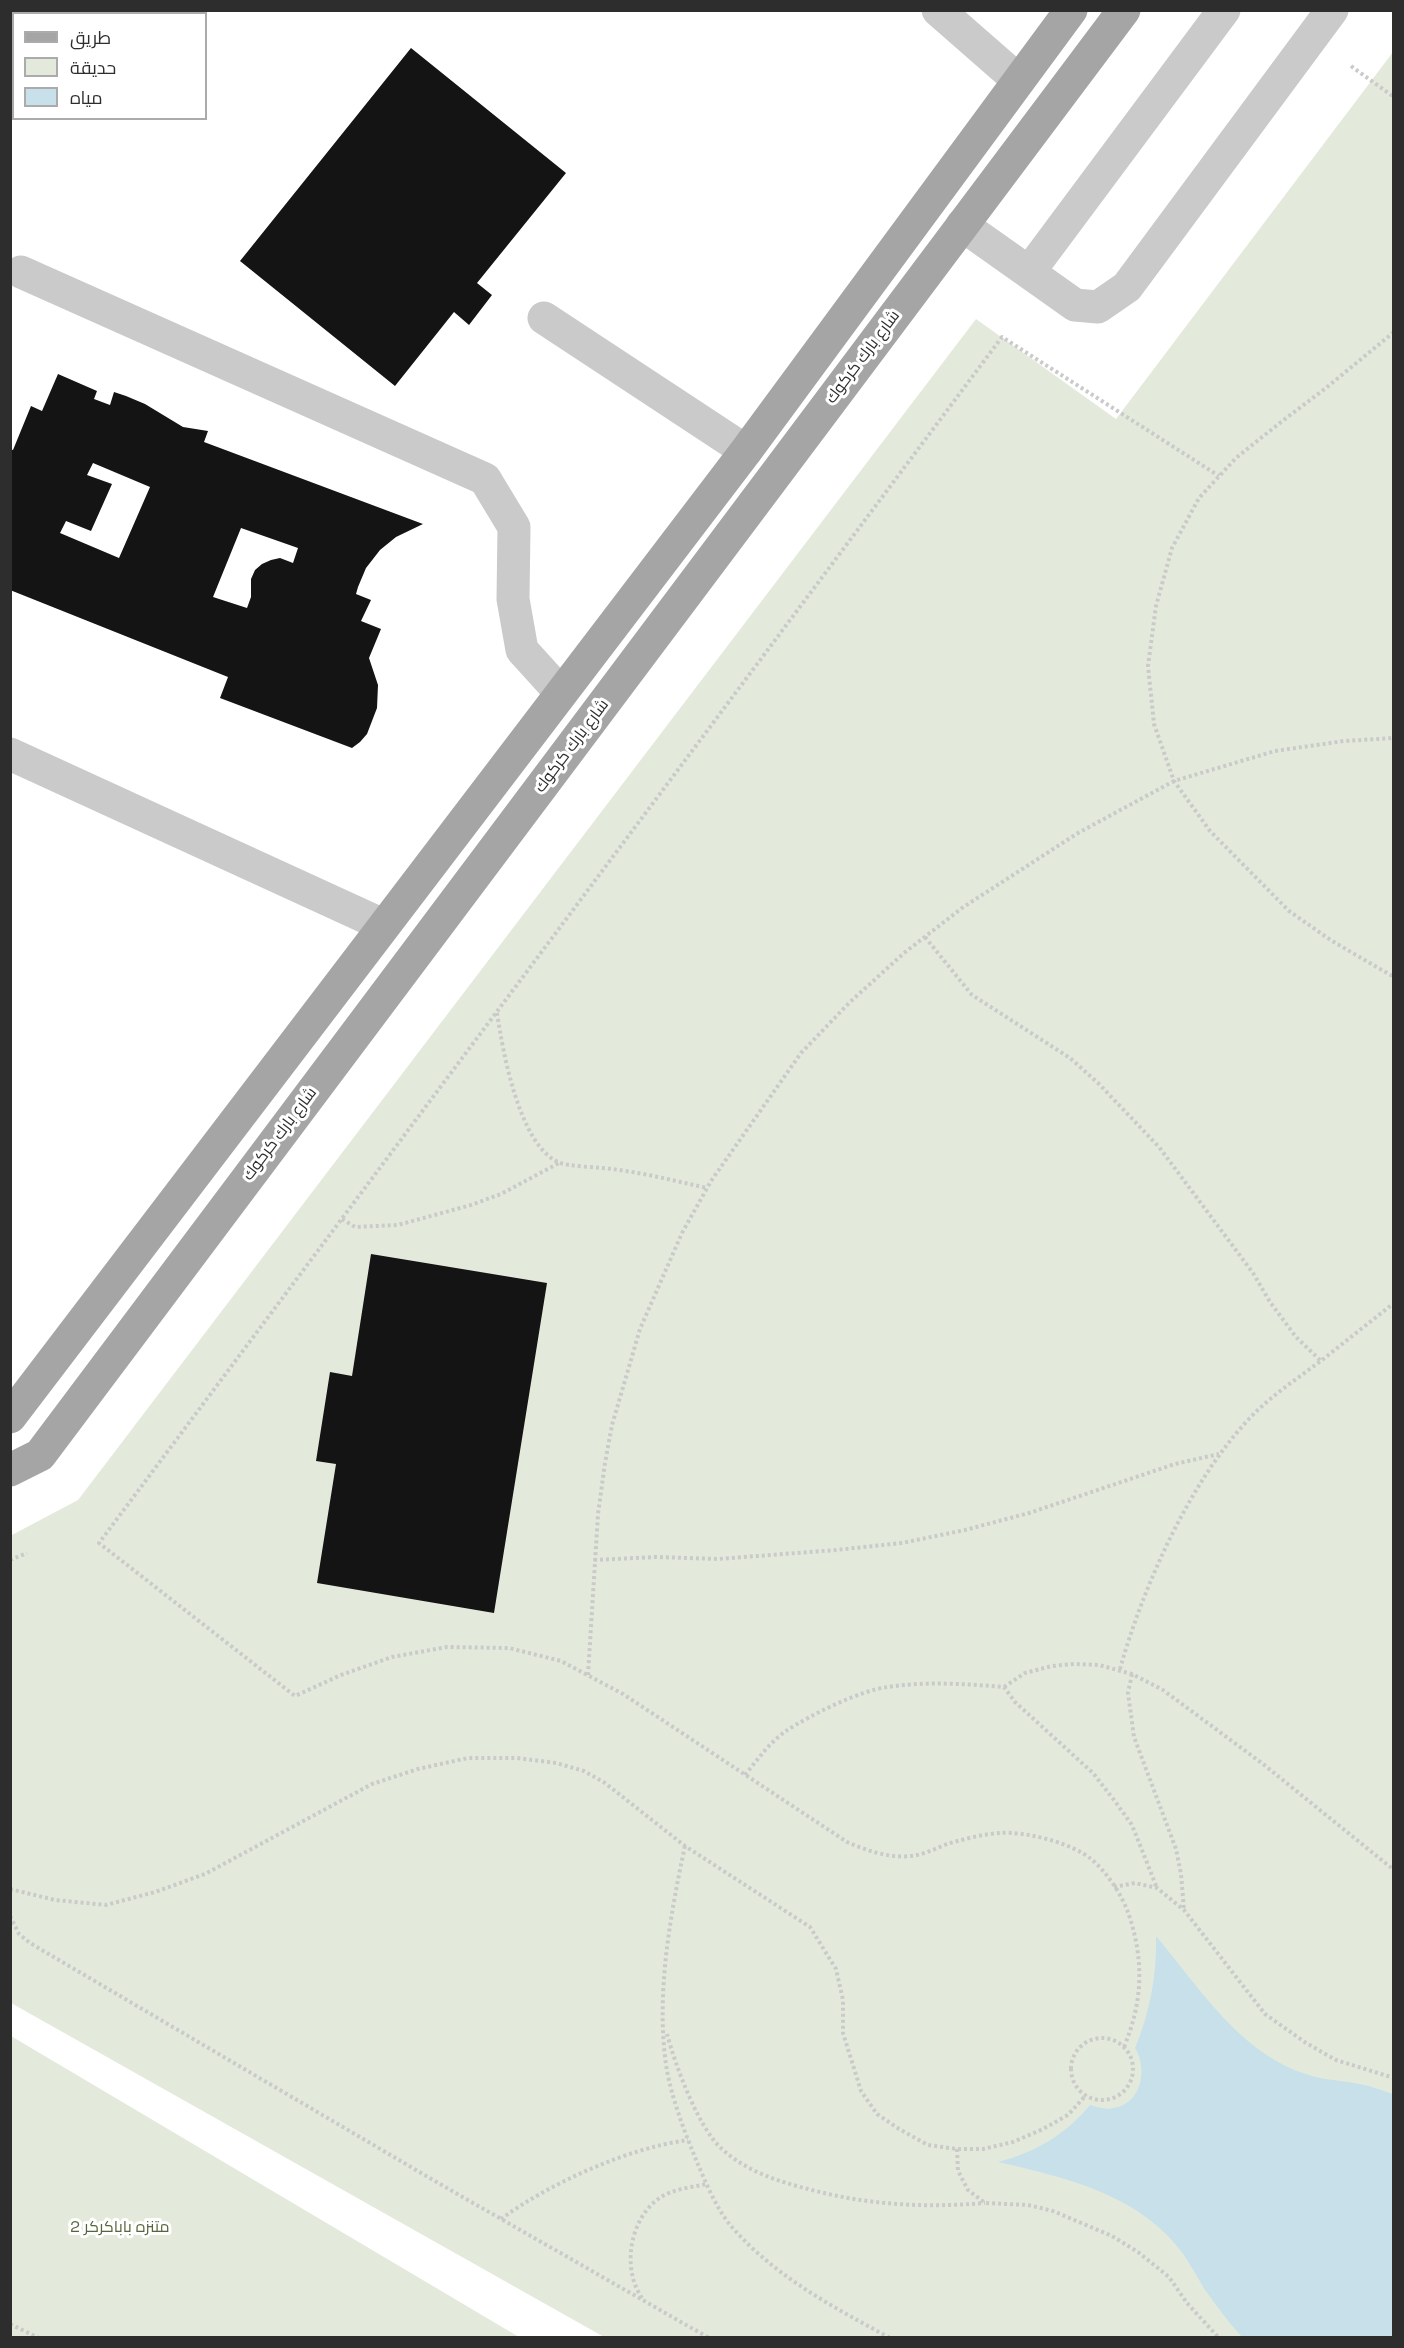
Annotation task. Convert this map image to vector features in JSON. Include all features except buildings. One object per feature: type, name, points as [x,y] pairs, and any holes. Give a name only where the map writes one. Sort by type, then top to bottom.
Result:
[{"type":"main road","points":[[10,1417],[746,451],[1071,10]]},
{"type":"main road","name":"شارع بارك كركوك","points":[[10,1470],[40,1455],[1124,10]]},
{"type":"street","points":[[938,10],[1018,81]]},
{"type":"street","points":[[1029,272],[1224,10]]},
{"type":"street","points":[[963,225],[1075,305],[1098,307],[1127,287],[1332,10]]},
{"type":"street","points":[[21,272],[485,479],[513,527],[513,599],[522,650],[561,693]]},
{"type":"street","points":[[544,318],[746,451]]},
{"type":"street","points":[[10,754],[383,925]]},
{"type":"path","points":[[1351,66],[1394,97]]},
{"type":"path","points":[[1394,332],[1254,444],[1199,498],[1172,548],[1156,606],[1148,666],[1154,724],[1174,781],[1210,831],[1289,911],[1332,941],[1394,977]]},
{"type":"path","points":[[1124,2047],[1138,2003],[1138,1943],[1126,1907],[1110,1879],[1090,1858],[1059,1843],[1028,1835],[1001,1833],[948,1844],[916,1855],[876,1854],[847,1842],[623,1694],[561,1661],[509,1648],[447,1647],[392,1657],[341,1675],[295,1696],[99,1543],[1002,337],[1219,476]]},
{"type":"path","points":[[588,1675],[594,1560],[604,1463],[612,1425],[640,1329],[682,1233],[707,1188],[801,1053],[849,1003],[904,953],[962,908],[1078,833],[1174,781],[1275,751],[1344,741],[1394,738]]},
{"type":"path","points":[[925,937],[972,995],[1070,1058],[1099,1084],[1159,1148],[1253,1273],[1270,1302],[1296,1337],[1321,1361]]},
{"type":"path","points":[[496,1012],[511,1082],[522,1115],[540,1150],[559,1163],[637,1172],[707,1188]]},
{"type":"path","points":[[342,1219],[355,1227],[399,1225],[471,1205],[501,1194],[559,1163]]},
{"type":"path","points":[[1120,1670],[1126,1646],[1150,1584],[1174,1532],[1219,1454],[1249,1419],[1281,1389],[1321,1361],[1394,1303]]},
{"type":"path","points":[[594,1560],[656,1557],[718,1559],[902,1543],[965,1530],[1029,1513],[1175,1464],[1219,1454]]},
{"type":"path","points":[[10,1560],[27,1553]]},
{"type":"path","points":[[745,1774],[766,1748],[786,1731],[820,1712],[886,1687],[964,1683],[1004,1687],[1026,1673],[1052,1666],[1099,1665],[1132,1674],[1163,1690],[1209,1727],[1263,1764],[1394,1870]]},
{"type":"path","points":[[1132,1674],[1128,1693],[1134,1737],[1176,1849],[1184,1910]]},
{"type":"path","points":[[1004,1687],[1015,1702],[1093,1773],[1117,1804],[1132,1825],[1157,1888]]},
{"type":"path","points":[[10,1889],[55,1900],[106,1905],[155,1892],[205,1874],[372,1784],[418,1769],[468,1758],[517,1758],[556,1763],[584,1771],[605,1783],[685,1845],[810,1927],[836,1969],[843,2000],[843,2033],[861,2091],[877,2114],[899,2129],[928,2145],[957,2149],[983,2148],[1013,2142],[1043,2129],[1068,2115],[1086,2095]]},
{"type":"path","points":[[685,1845],[669,1926],[664,2024],[667,2071],[688,2140],[707,2184],[730,2225],[765,2259],[817,2298],[890,2337]]},
{"type":"path","points":[[1114,1887],[1135,1882],[1157,1888],[1184,1910],[1265,2014],[1306,2043],[1336,2060],[1394,2078]]},
{"type":"path","points":[[10,1916],[19,1934],[30,1943],[501,2219],[709,2337]]},
{"type":"path","points":[[664,2024],[674,2060],[700,2118],[720,2147],[746,2168],[783,2182],[873,2203],[942,2207],[985,2203],[1028,2205],[1053,2211],[1112,2236],[1138,2252],[1169,2277],[1187,2303],[1219,2337]]},
{"type":"path","points":[[1106,2038],[1124,2047],[1130,2055],[1132,2065],[1129,2084],[1123,2091],[1106,2100],[1086,2095],[1078,2089],[1071,2070],[1072,2059],[1078,2050],[1095,2039],[1106,2038]]},
{"type":"path","points":[[501,2219],[531,2199],[575,2175],[648,2149],[688,2140]]},
{"type":"path","points":[[957,2149],[958,2171],[968,2190],[985,2203]]},
{"type":"path","points":[[644,2301],[635,2285],[630,2260],[639,2222],[646,2211],[662,2196],[707,2184]]},
{"type":"path","points":[[10,2324],[39,2337]]},
{"type":"green space","points":[[1393,52],[1393,2337],[604,2337],[11,2003],[10,1536],[78,1500],[976,319],[1116,419]]},
{"type":"green space","name":"متنزه باباكركر 2","points":[[11,2036],[519,2337],[11,2337]]},
{"type":"water","points":[[1156,1936],[1223,2017],[1262,2052],[1309,2075],[1364,2085],[1393,2094],[1393,2337],[1242,2337],[1205,2290],[1181,2251],[1163,2231],[1143,2215],[1098,2191],[1048,2174],[998,2162],[1025,2153],[1049,2141],[1060,2134],[1090,2105],[1113,2108],[1123,2105],[1136,2093],[1140,2084],[1141,2066],[1135,2048],[1152,1993]]}]
